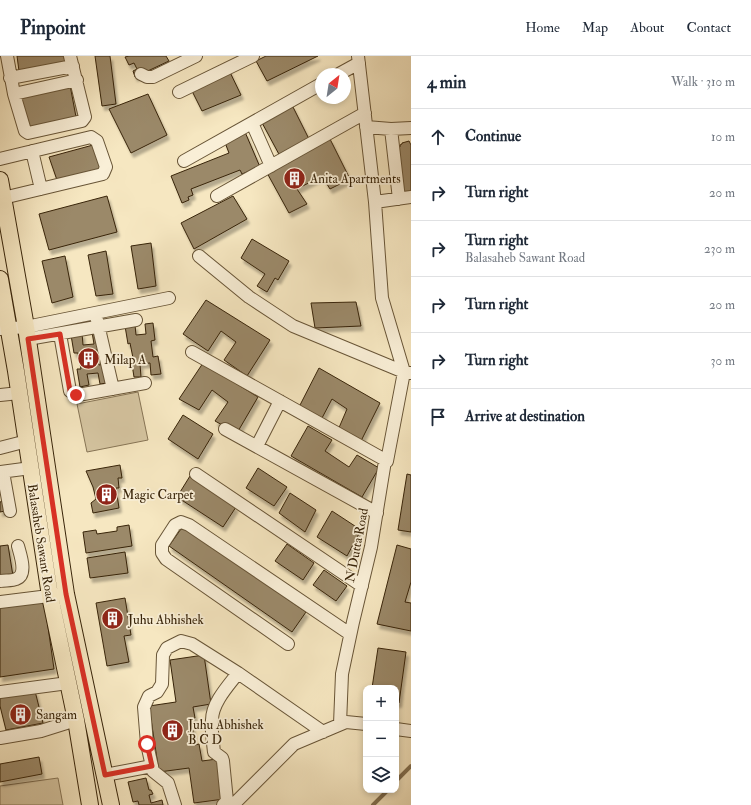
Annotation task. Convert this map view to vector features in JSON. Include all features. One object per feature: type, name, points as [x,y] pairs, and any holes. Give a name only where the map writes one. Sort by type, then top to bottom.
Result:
[{"type":"main road","name":"Balasaheb Sawant Road","points":[[0,180],[27,333],[66,594],[111,805]]},
{"type":"main road","name":"Balasaheb Sawant Road","points":[[0,279],[4,328],[19,393],[50,596],[76,720],[90,805]]},
{"type":"street","points":[[7,56],[9,86],[25,131],[28,133],[82,121],[85,117],[72,61],[9,86]]},
{"type":"street","points":[[141,74],[147,77],[153,77],[182,59],[196,56]]},
{"type":"street","points":[[179,92],[253,56]]},
{"type":"street","points":[[347,68],[358,59]]},
{"type":"street","points":[[358,59],[375,202],[382,298],[408,372]]},
{"type":"street","points":[[9,86],[77,80]]},
{"type":"street","points":[[184,161],[315,87]]},
{"type":"street","points":[[217,196],[365,113]]},
{"type":"street","points":[[252,123],[271,166]]},
{"type":"street","points":[[366,127],[391,129],[411,128]]},
{"type":"street","points":[[375,202],[405,198],[391,129]]},
{"type":"street","points":[[0,159],[91,137],[97,141],[106,167],[103,174],[3,198]]},
{"type":"street","points":[[32,151],[41,189]]},
{"type":"street","points":[[199,256],[249,297],[293,326],[408,372]]},
{"type":"street","points":[[27,333],[96,313],[169,298]]},
{"type":"street","points":[[96,313],[113,389]]},
{"type":"street","points":[[4,328],[27,333],[60,334],[136,320]]},
{"type":"street","points":[[60,334],[70,391],[78,395],[145,383]]},
{"type":"street","points":[[192,352],[387,461]]},
{"type":"street","name":"N Dutta Road","points":[[340,724],[342,674],[371,547],[385,461],[387,461],[408,372]]},
{"type":"street","points":[[0,395],[19,393]]},
{"type":"street","points":[[257,446],[280,401]]},
{"type":"street","points":[[225,429],[377,513]]},
{"type":"street","points":[[0,448],[27,441]]},
{"type":"street","points":[[10,511],[2,472],[31,468]]},
{"type":"street","points":[[196,474],[362,586]]},
{"type":"street","points":[[288,644],[166,559],[162,553],[162,545],[175,525],[181,522],[189,525],[350,634]]},
{"type":"street","points":[[0,581],[17,579],[20,576],[23,570],[18,546]]},
{"type":"street","points":[[0,602],[66,594]]},
{"type":"street","points":[[175,805],[168,783],[153,771],[147,744],[144,707],[149,696],[157,692],[162,684],[163,656],[167,648],[181,641],[192,644],[238,673],[323,732]]},
{"type":"street","points":[[228,804],[223,761],[222,758],[214,752],[212,719],[217,704],[225,690],[238,673]]},
{"type":"street","points":[[0,692],[68,683]]},
{"type":"street","points":[[0,738],[41,731],[76,720]]},
{"type":"street","points":[[228,804],[294,744],[346,722],[363,724]]},
{"type":"street","points":[[399,729],[411,731]]},
{"type":"street","points":[[105,775],[152,766]]},
{"type":"shaded area","points":[[138,392],[148,440],[87,452],[77,404]]},
{"type":"shaded area","points":[[58,778],[63,805],[0,805],[0,786]]},
{"type":"building","points":[[17,56],[64,56],[65,63],[19,71]]},
{"type":"building","points":[[95,56],[110,56],[116,104],[102,106]]},
{"type":"building","points":[[166,56],[169,61],[135,77],[133,71],[137,69],[134,63],[129,65],[125,57]]},
{"type":"building","points":[[266,56],[318,56],[267,81],[256,61]]},
{"type":"building","points":[[227,66],[241,95],[202,111],[188,83]]},
{"type":"building","points":[[70,85],[76,117],[28,129],[20,97]]},
{"type":"building","points":[[148,94],[167,135],[131,153],[109,109]]},
{"type":"building","points":[[292,105],[310,141],[281,158],[260,119]]},
{"type":"building","points":[[245,132],[260,167],[242,174],[240,170],[191,189],[193,195],[188,197],[189,200],[182,203],[171,176],[229,153],[224,140]]},
{"type":"building","name":"Anita Apartments","points":[[330,139],[350,179],[330,189],[322,176],[297,189],[307,204],[289,213],[266,171]]},
{"type":"building","points":[[409,141],[411,145],[411,194],[403,196],[397,148],[400,147],[402,143]]},
{"type":"building","points":[[93,145],[101,171],[58,183],[49,157]]},
{"type":"building","points":[[107,196],[117,232],[49,250],[39,214]]},
{"type":"building","points":[[233,196],[247,219],[194,249],[181,223]]},
{"type":"building","points":[[252,239],[289,261],[278,280],[275,278],[267,292],[257,286],[265,274],[241,258]]},
{"type":"building","points":[[151,243],[156,286],[138,289],[131,246]]},
{"type":"building","points":[[106,251],[113,294],[96,296],[88,255]]},
{"type":"building","points":[[65,256],[73,297],[52,303],[42,261]]},
{"type":"building","points":[[206,300],[270,340],[247,376],[224,360],[236,342],[221,331],[208,351],[183,334]]},
{"type":"building","points":[[356,302],[361,326],[315,328],[311,303]]},
{"type":"building","points":[[153,323],[155,340],[151,341],[153,357],[158,356],[161,374],[151,375],[150,363],[140,364],[141,377],[134,377],[131,358],[133,358],[130,343],[128,344],[125,326],[135,325],[136,335],[146,334],[145,324]]},
{"type":"building","name":"Milap A","points":[[98,331],[101,349],[96,350],[99,365],[104,364],[107,383],[100,384],[98,373],[87,374],[89,385],[80,387],[77,369],[81,369],[78,353],[74,353],[71,335],[82,333],[83,345],[94,344],[92,332]]},
{"type":"building","points":[[203,363],[258,397],[237,433],[215,421],[228,402],[212,390],[199,410],[179,399]]},
{"type":"building","points":[[319,368],[380,403],[360,443],[338,430],[347,409],[332,399],[322,418],[299,407]]},
{"type":"building","points":[[183,415],[213,434],[198,459],[168,439]]},
{"type":"building","points":[[308,426],[332,440],[325,451],[349,467],[357,455],[379,468],[362,497],[291,456]]},
{"type":"building","name":"Magic Carpet","points":[[120,465],[122,478],[118,478],[119,488],[116,488],[119,508],[93,513],[91,503],[96,499],[93,487],[86,471]]},
{"type":"building","points":[[258,468],[287,487],[274,506],[246,488]]},
{"type":"building","points":[[407,474],[411,475],[411,532],[398,530]]},
{"type":"building","points":[[190,476],[236,507],[223,527],[177,497]]},
{"type":"building","points":[[290,493],[316,510],[305,532],[279,513]]},
{"type":"building","points":[[3,501],[5,511],[0,512],[0,502]]},
{"type":"building","points":[[332,511],[361,530],[347,556],[317,537]]},
{"type":"building","points":[[129,525],[132,546],[86,553],[83,532],[96,530],[97,534],[117,531],[117,527]]},
{"type":"building","points":[[183,526],[306,612],[292,632],[169,546]]},
{"type":"building","points":[[287,544],[314,563],[303,580],[275,561]]},
{"type":"building","points":[[8,545],[13,576],[0,577],[0,546]]},
{"type":"building","points":[[397,545],[411,549],[411,582],[405,602],[411,603],[411,631],[377,624]]},
{"type":"building","points":[[125,552],[128,573],[90,578],[87,558]]},
{"type":"building","points":[[324,570],[347,586],[336,601],[313,585]]},
{"type":"building","name":"Juhu Abhishek","points":[[125,598],[131,635],[124,636],[129,662],[107,666],[96,603]]},
{"type":"building","points":[[44,599],[54,669],[0,677],[0,606]]},
{"type":"building","points":[[378,648],[406,652],[399,703],[399,685],[372,685]]},
{"type":"building","name":"Juhu Abhishek B C D","points":[[204,655],[211,704],[193,707],[195,718],[191,719],[195,745],[199,744],[202,761],[217,759],[224,799],[194,803],[189,768],[159,772],[149,706],[176,702],[170,660]]},
{"type":"building","name":"Sangam","points":[[35,691],[43,723],[6,730],[0,706],[0,697]]},
{"type":"building","points":[[39,757],[42,774],[0,782],[0,764]]},
{"type":"building","points":[[146,778],[149,790],[151,790],[153,794],[149,795],[151,803],[162,800],[163,805],[139,805],[138,801],[133,802],[128,782]]},
{"type":"waterway","points":[[399,778],[411,766]]},
{"type":"waterway","points":[[373,805],[385,793]]},
{"type":"place","name":"Anita Apartments","points":[[294,178]]},
{"type":"place","name":"Milap A","points":[[89,359]]},
{"type":"place","name":"Magic Carpet","points":[[106,494]]},
{"type":"place","name":"Juhu Abhishek","points":[[113,619]]},
{"type":"place","name":"Sangam","points":[[21,714]]},
{"type":"place","name":"Juhu Abhishek B C D","points":[[173,731]]},
{"type":"route","points":[[76,395],[70,391],[60,334],[28,339],[66,594],[105,775],[152,766],[147,744]]}]
